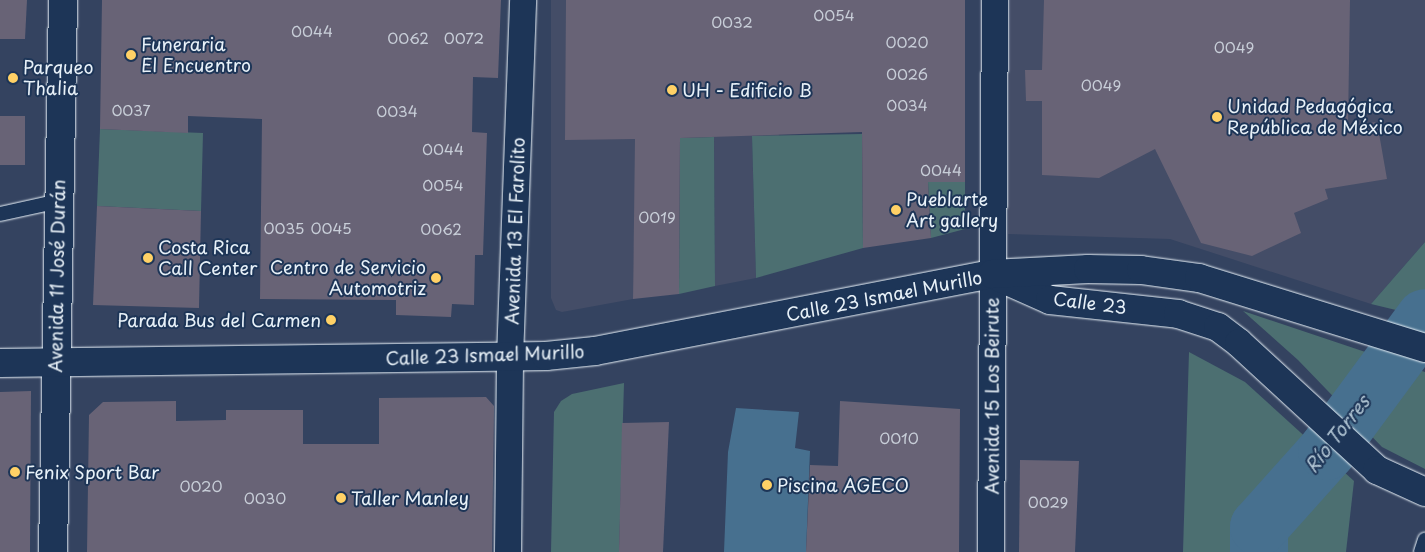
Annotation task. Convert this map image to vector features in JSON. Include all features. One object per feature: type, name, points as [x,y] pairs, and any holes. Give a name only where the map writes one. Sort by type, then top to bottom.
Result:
[{"type":"main road","name":"Avenida 11 José Durán","points":[[53,552],[63,0]]},
{"type":"main road","name":"Calle 23","points":[[992,274],[1088,269],[1141,270],[1199,278],[1425,348]]},
{"type":"main road","name":"Calle 23 Ismael Murillo","points":[[0,363],[510,358],[595,351],[992,274]]},
{"type":"main road","name":"Calle 23","points":[[992,274],[1050,300],[1196,318],[1239,342],[1377,470],[1425,492]]},
{"type":"street","name":"Avenida 13 El Farolito","points":[[508,552],[510,358],[523,0]]},
{"type":"street","name":"Avenida 15 Los Beirute","points":[[992,552],[992,274],[995,0]]},
{"type":"lane","points":[[0,214],[59,202]]},
{"type":"lane","points":[[1421,552],[1425,540]]},
{"type":"shaded area","points":[[551,0],[707,0],[777,44],[779,136],[752,137],[756,278],[715,286],[714,137],[636,139],[633,299],[562,312],[556,310],[551,298]]},
{"type":"shaded area","name":"Unidad Pedagógica República de México","points":[[1010,0],[1425,0],[1425,242],[1371,304],[1170,239],[1008,234]]},
{"type":"shaded area","name":"Piscina AGECO","points":[[736,408],[799,412],[795,448],[810,451],[806,552],[724,552],[728,452]]},
{"type":"green space","points":[[100,129],[203,133],[201,211],[97,206]]},
{"type":"green space","points":[[862,134],[863,248],[756,278],[752,136]]},
{"type":"green space","points":[[714,137],[715,286],[679,294],[680,138]]},
{"type":"green space","points":[[928,182],[965,182],[965,229],[931,238]]},
{"type":"green space","points":[[1425,242],[1425,317],[1371,304]]},
{"type":"green space","points":[[1243,311],[1425,372],[1425,469],[1382,447],[1298,360]]},
{"type":"green space","points":[[1189,352],[1245,382],[1354,481],[1346,552],[1183,552]]},
{"type":"green space","points":[[624,383],[619,552],[551,552],[554,412],[561,401],[572,394]]},
{"type":"building","points":[[0,0],[27,0],[25,39],[0,39]]},
{"type":"building","points":[[102,0],[501,0],[498,78],[473,77],[472,132],[487,133],[483,255],[475,255],[474,305],[452,304],[451,317],[396,315],[396,300],[260,299],[262,119],[188,116],[188,133],[100,129]]},
{"type":"building","points":[[566,0],[965,0],[965,182],[928,182],[931,238],[863,248],[862,132],[680,138],[679,294],[633,299],[635,139],[565,140]]},
{"type":"building","name":"Unidad Pedagógica República de México","points":[[1044,0],[1350,0],[1348,125],[1377,122],[1387,179],[1325,189],[1328,199],[1294,213],[1301,233],[1252,256],[1201,243],[1155,149],[1099,178],[1042,175],[1042,101],[1026,101],[1025,70],[1042,70]]},
{"type":"building","points":[[0,116],[25,116],[25,165],[0,165]]},
{"type":"building","name":"Costa Rica Call Center","points":[[97,206],[201,211],[199,308],[93,305]]},
{"type":"building","name":"Fenix Sport Bar","points":[[31,391],[30,552],[0,552],[0,392]]},
{"type":"building","points":[[486,397],[494,406],[492,552],[87,552],[89,415],[103,402],[176,401],[176,421],[226,420],[226,410],[303,410],[303,444],[379,444],[379,398]]},
{"type":"building","points":[[840,401],[960,409],[959,552],[806,552],[810,465],[838,466]]},
{"type":"building","points":[[669,422],[663,552],[619,552],[622,423]]},
{"type":"building","points":[[1020,460],[1079,461],[1075,552],[1019,552]]},
{"type":"waterway","name":"Río Torres","points":[[1259,552],[1259,527],[1327,451],[1425,318]]},
{"type":"place","name":"Funeraria El Encuentro","points":[[131,55]]},
{"type":"place","name":"Parqueo Thalia","points":[[13,78]]},
{"type":"place","name":"UH - Edificio B","points":[[672,90]]},
{"type":"place","name":"Unidad Pedagógica República de México","points":[[1217,117]]},
{"type":"place","name":"Pueblarte Art gallery","points":[[896,210]]},
{"type":"place","name":"Costa Rica Call Center","points":[[148,258]]},
{"type":"place","name":"Centro de Servicio Automotriz","points":[[436,278]]},
{"type":"place","name":"Parada Bus del Carmen","points":[[331,320]]},
{"type":"place","name":"Fenix Sport Bar","points":[[15,472]]},
{"type":"place","name":"Piscina AGECO","points":[[767,485]]},
{"type":"place","name":"Taller Manley","points":[[341,498]]}]
